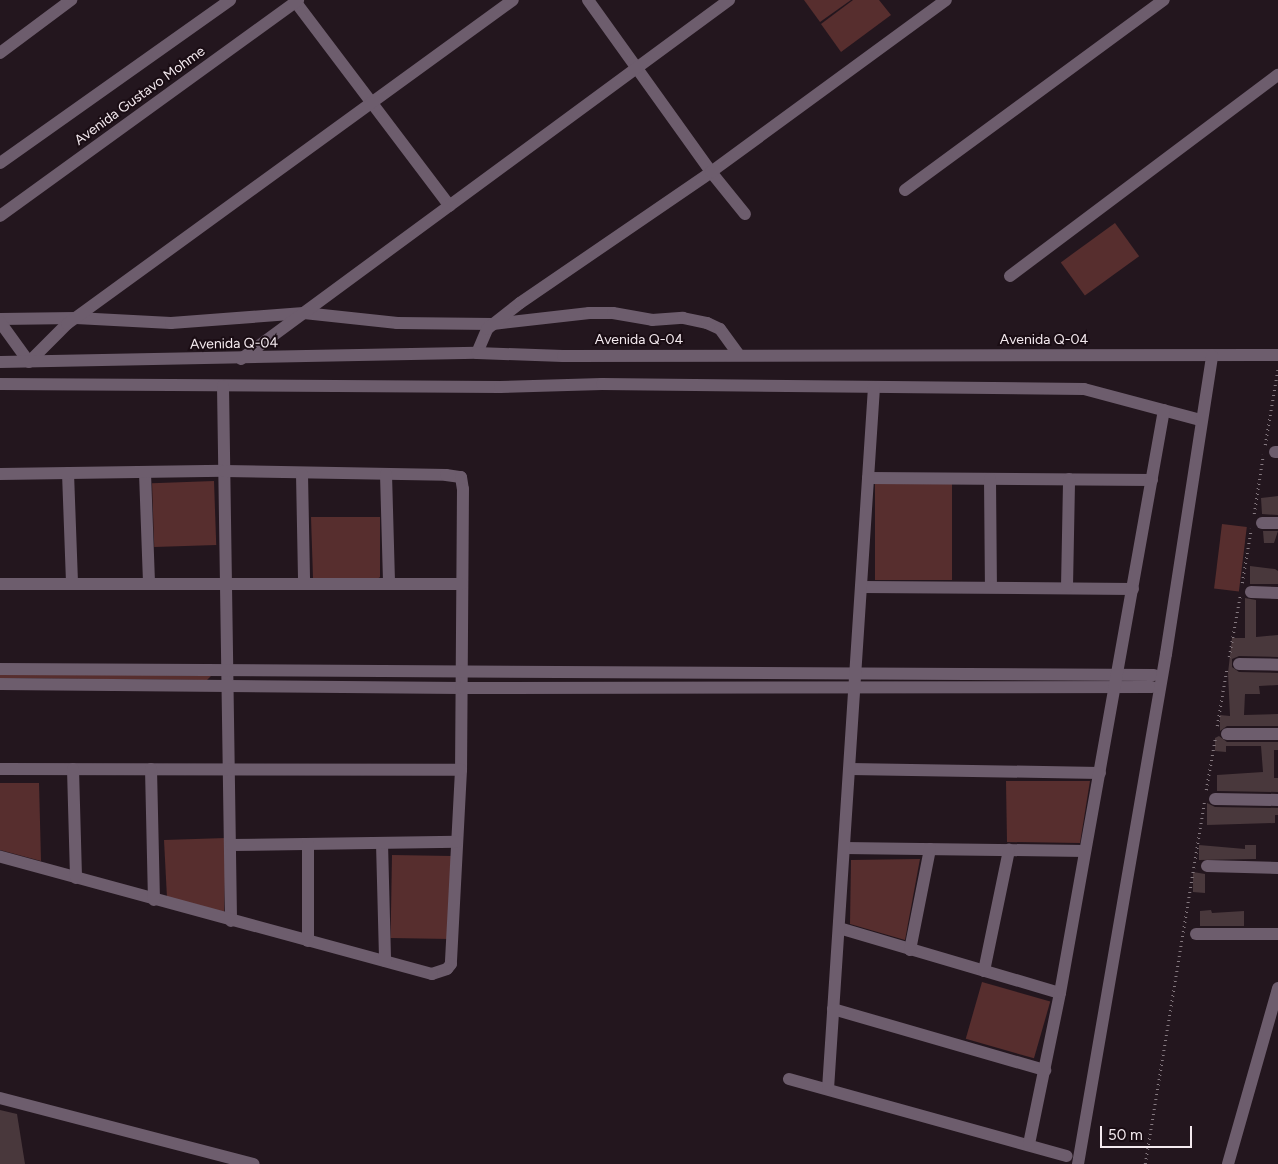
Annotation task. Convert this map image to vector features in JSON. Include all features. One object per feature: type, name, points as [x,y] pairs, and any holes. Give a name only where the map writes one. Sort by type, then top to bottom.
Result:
[{"type":"street","points":[[0,53],[71,0]]},
{"type":"street","name":"Avenida Gustavo Mohme","points":[[0,162],[230,0]]},
{"type":"street","points":[[0,321],[29,362],[76,318],[513,0]]},
{"type":"street","points":[[588,0],[711,172],[745,214]]},
{"type":"street","points":[[241,359],[639,70],[729,0]]},
{"type":"street","points":[[477,352],[480,340],[493,324],[711,172],[946,0]]},
{"type":"street","points":[[905,190],[1164,0]]},
{"type":"street","points":[[296,1],[450,206]]},
{"type":"street","name":"Avenida Gustavo Mohme","points":[[0,216],[296,1]]},
{"type":"street","points":[[1010,276],[1278,75]]},
{"type":"street","points":[[0,321],[76,318],[171,324],[304,313],[397,323],[493,324],[589,313],[613,313],[652,320],[683,318],[720,329],[739,354]]},
{"type":"street","name":"Avenida Q-04","points":[[0,362],[241,359],[477,352],[1278,355]]},
{"type":"street","points":[[1078,1164],[1164,664],[1212,356]]},
{"type":"street","points":[[0,384],[500,387],[602,384],[1084,389],[1197,419]]},
{"type":"street","points":[[222,386],[229,670],[231,921]]},
{"type":"street","points":[[828,1089],[856,688],[874,388]]},
{"type":"street","points":[[1029,1144],[1060,993],[1134,588],[1164,410]]},
{"type":"street","points":[[0,474],[224,471],[461,477],[461,770],[451,964],[447,969],[432,974],[0,857]]},
{"type":"street","points":[[68,473],[72,584]]},
{"type":"street","points":[[146,473],[149,584]]},
{"type":"street","points":[[302,474],[304,583]]},
{"type":"street","points":[[386,474],[389,584]]},
{"type":"street","points":[[868,478],[1152,480]]},
{"type":"street","points":[[990,479],[991,587]]},
{"type":"street","points":[[1067,588],[1069,479]]},
{"type":"street","points":[[1256,521],[1278,523]]},
{"type":"street","points":[[0,584],[227,582],[462,584]]},
{"type":"street","points":[[861,587],[1134,588]]},
{"type":"street","points":[[1251,592],[1278,593]]},
{"type":"street","points":[[1239,664],[1278,665]]},
{"type":"street","points":[[0,669],[856,671],[1118,675],[1153,681],[1116,688],[856,688],[781,693],[542,692],[461,688],[0,684]]},
{"type":"street","points":[[542,671],[542,692]]},
{"type":"street","points":[[781,672],[781,693]]},
{"type":"street","points":[[1220,733],[1278,734]]},
{"type":"street","points":[[0,769],[461,770]]},
{"type":"street","points":[[73,769],[76,878]]},
{"type":"street","points":[[850,769],[1100,773]]},
{"type":"street","points":[[151,770],[154,900]]},
{"type":"street","points":[[1215,799],[1278,800]]},
{"type":"street","points":[[230,845],[457,842]]},
{"type":"street","points":[[382,843],[385,962]]},
{"type":"street","points":[[308,844],[308,941]]},
{"type":"street","points":[[844,848],[1086,851]]},
{"type":"street","points":[[910,950],[930,849]]},
{"type":"street","points":[[984,970],[1009,850]]},
{"type":"street","points":[[1207,866],[1278,868]]},
{"type":"street","points":[[839,928],[1060,993]]},
{"type":"street","points":[[1196,934],[1278,934]]},
{"type":"street","points":[[1228,1164],[1278,988]]},
{"type":"street","points":[[833,1009],[1045,1070]]},
{"type":"street","points":[[789,1079],[1067,1156]]},
{"type":"street","points":[[0,1098],[254,1164]]},
{"type":"path","points":[[1145,1164],[1256,521],[1278,366]]},
{"type":"shaded area","points":[[804,0],[851,0],[820,22]]},
{"type":"shaded area","points":[[853,0],[879,0],[891,15],[841,52],[821,24]]},
{"type":"shaded area","points":[[1115,223],[1139,256],[1085,296],[1061,262]]},
{"type":"shaded area","points":[[214,481],[216,545],[154,547],[152,483]]},
{"type":"shaded area","points":[[875,483],[952,483],[952,580],[875,580]]},
{"type":"shaded area","points":[[311,517],[380,517],[380,577],[375,581],[313,578]]},
{"type":"shaded area","points":[[1222,524],[1247,527],[1239,592],[1214,589]]},
{"type":"shaded area","points":[[0,672],[211,676],[207,680],[0,678]]},
{"type":"shaded area","points":[[1006,781],[1090,781],[1080,843],[1007,842]]},
{"type":"shaded area","points":[[0,783],[39,783],[41,861],[0,850]]},
{"type":"shaded area","points":[[226,838],[224,916],[167,898],[164,840]]},
{"type":"shaded area","points":[[392,855],[452,856],[451,939],[391,938]]},
{"type":"shaded area","points":[[920,859],[905,940],[850,924],[851,860]]},
{"type":"shaded area","points":[[982,982],[1050,1002],[1034,1058],[966,1039]]},
{"type":"building","points":[[1278,496],[1278,515],[1262,514],[1261,498]]},
{"type":"building","points":[[1263,531],[1278,531],[1274,543],[1264,543]]},
{"type":"building","points":[[1250,566],[1275,569],[1278,571],[1278,584],[1250,584]]},
{"type":"building","points":[[1245,598],[1256,600],[1256,637],[1278,635],[1278,657],[1239,656],[1232,659],[1232,667],[1239,672],[1278,673],[1278,685],[1259,686],[1260,694],[1245,694],[1244,715],[1278,714],[1278,726],[1227,726],[1220,731],[1220,715],[1230,716],[1228,673],[1232,638],[1245,638]]},
{"type":"building","points":[[1219,736],[1227,742],[1278,742],[1278,750],[1274,750],[1274,778],[1278,778],[1278,792],[1217,791],[1217,775],[1263,772],[1261,746],[1226,746],[1226,752],[1215,751],[1215,738]]},
{"type":"building","points":[[1207,803],[1215,807],[1278,808],[1278,815],[1275,815],[1275,823],[1207,825]]},
{"type":"building","points":[[1199,845],[1245,849],[1245,845],[1256,845],[1256,859],[1199,860]]},
{"type":"building","points":[[1193,872],[1205,874],[1205,893],[1193,892]]},
{"type":"building","points":[[1211,910],[1212,913],[1244,911],[1244,926],[1200,926],[1200,911]]},
{"type":"building","points":[[0,1110],[17,1114],[25,1164],[0,1164]]}]
